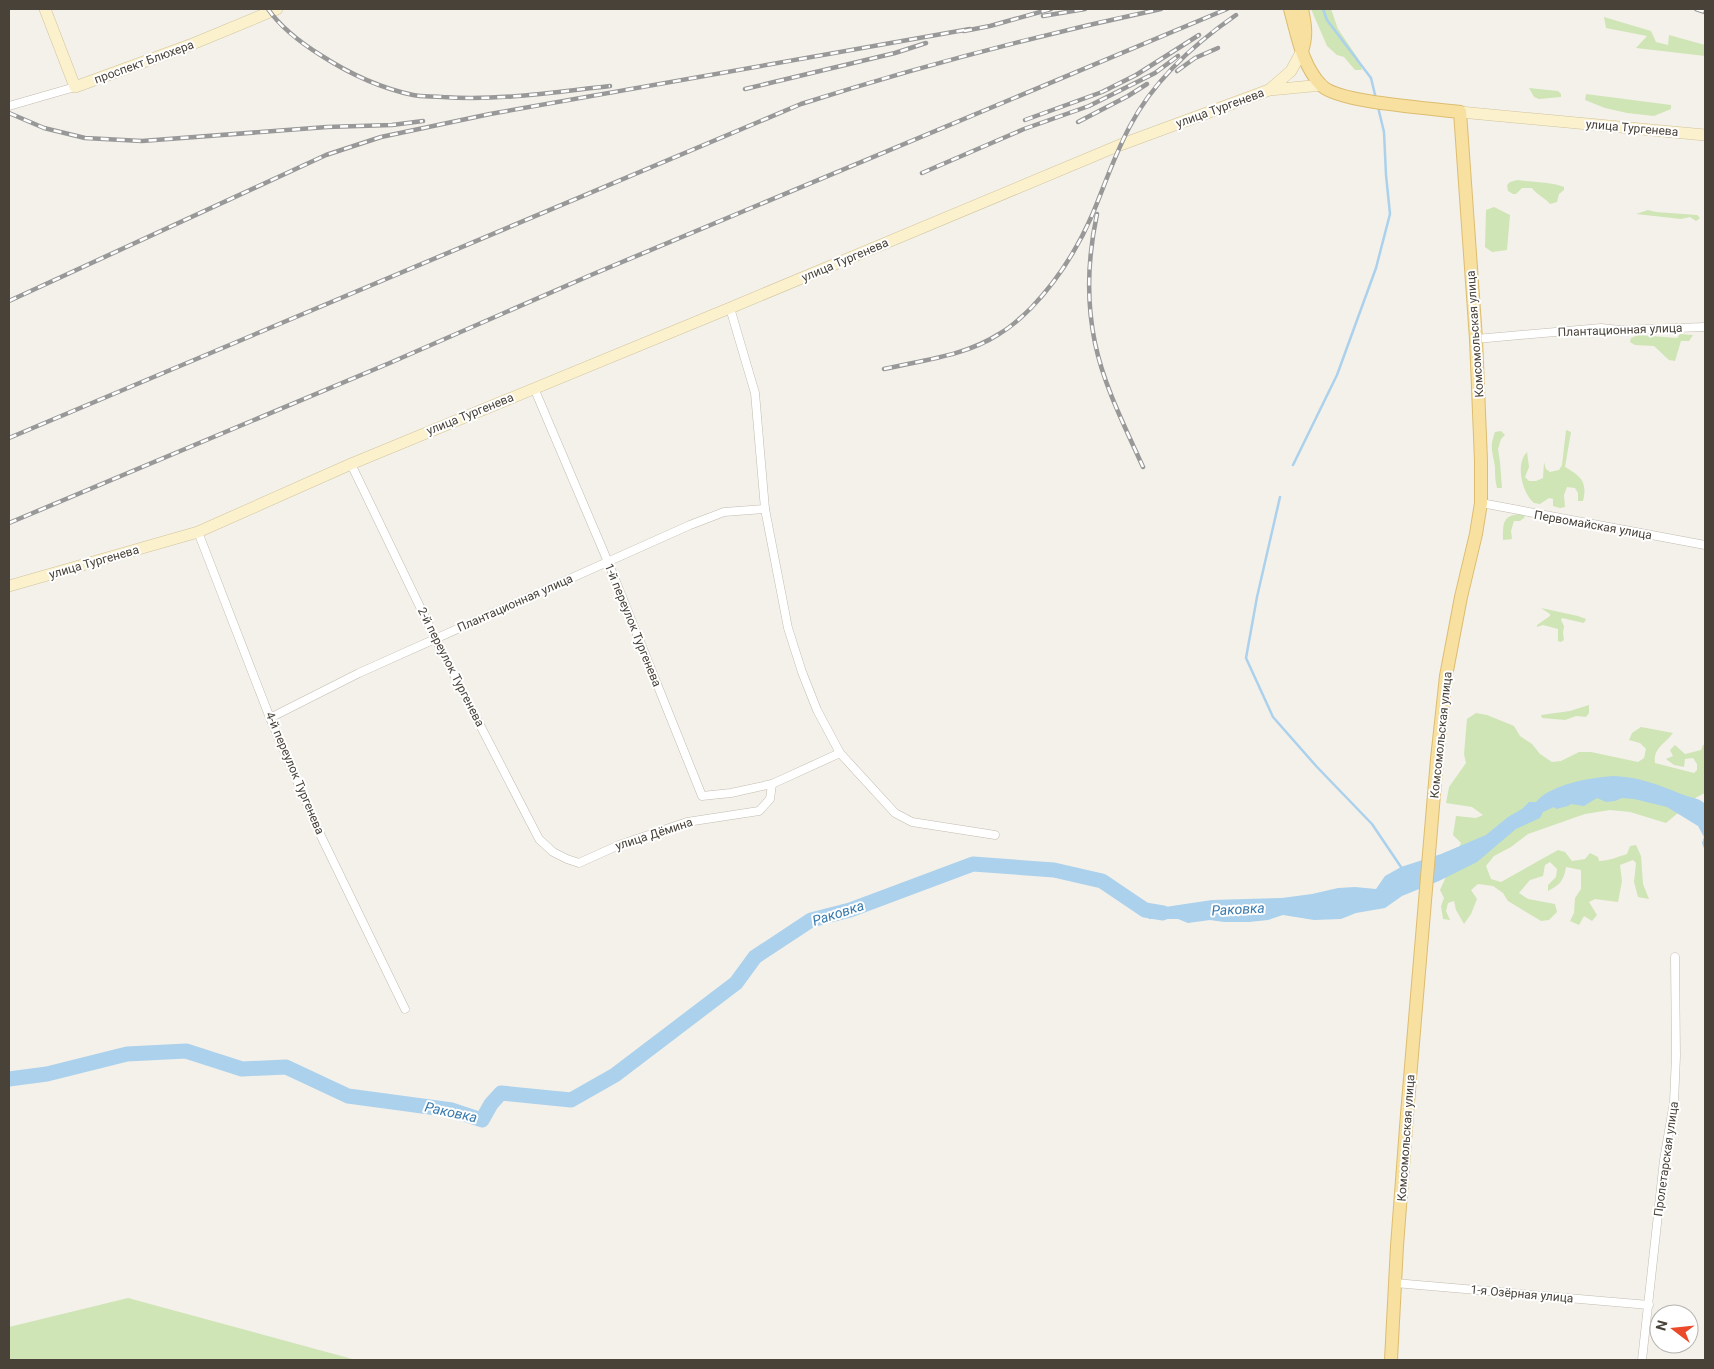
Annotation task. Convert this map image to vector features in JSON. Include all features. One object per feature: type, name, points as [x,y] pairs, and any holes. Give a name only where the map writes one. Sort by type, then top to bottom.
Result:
[{"type":"main road","points":[[1290,9],[1302,51],[1310,69],[1322,85]]},
{"type":"main road","points":[[1302,9],[1306,25],[1306,37],[1302,51]]},
{"type":"main road","name":"улица Тургенева","points":[[1322,85],[1338,94],[1381,103],[1460,112]]},
{"type":"main road","name":"Комсомольская улица","points":[[1391,1360],[1409,1086],[1437,759],[1446,676],[1461,596],[1476,534],[1480,503],[1481,461],[1476,339],[1460,112]]},
{"type":"street","points":[[45,9],[75,86]]},
{"type":"street","name":"проспект Блюхера","points":[[9,106],[75,86],[190,46],[277,9]]},
{"type":"street","points":[[1269,90],[1291,72],[1302,51]]},
{"type":"street","name":"улица Тургенева","points":[[9,586],[198,532],[351,464],[1132,140],[1269,90],[1322,85]]},
{"type":"street","name":"улица Тургенева","points":[[1460,112],[1705,135]]},
{"type":"street","points":[[730,308],[755,394],[765,509],[788,628],[817,710],[840,753],[894,813],[912,822],[995,834]]},
{"type":"street","name":"Плантационная улица","points":[[1476,339],[1600,328],[1620,330],[1705,327]]},
{"type":"street","name":"1-й переулок Тургенева","points":[[534,388],[608,562],[702,796],[731,793],[772,784]]},
{"type":"street","name":"2-й переулок Тургенева","points":[[351,464],[436,638],[540,839],[553,852],[567,859]]},
{"type":"street","name":"Первомайская улица","points":[[1480,503],[1705,545]]},
{"type":"street","name":"Плантационная улица","points":[[270,718],[359,673],[690,525],[724,512],[765,509]]},
{"type":"street","name":"4-й переулок Тургенева","points":[[198,532],[270,718],[319,832],[405,1009]]},
{"type":"street","points":[[772,784],[840,753]]},
{"type":"street","name":"улица Дёмина","points":[[567,859],[579,863],[619,845],[687,822],[759,811],[770,799],[772,784]]},
{"type":"street","name":"Пролетарская улица","points":[[1649,1304],[1664,1160],[1674,1102],[1676,1056],[1675,957]]},
{"type":"street","name":"1-я Озёрная улица","points":[[1395,1283],[1649,1305]]},
{"type":"street","name":"Пролетарская улица","points":[[1642,1360],[1649,1305]]},
{"type":"green space","points":[[1311,9],[1331,9],[1338,29],[1359,60],[1362,70],[1355,70],[1344,57],[1337,55],[1327,46]]},
{"type":"green space","points":[[1604,17],[1651,31],[1656,42],[1668,45],[1669,35],[1705,45],[1705,56],[1636,48],[1647,36],[1606,28]]},
{"type":"green space","points":[[1529,88],[1558,91],[1561,97],[1539,99],[1534,97]]},
{"type":"green space","points":[[1586,94],[1671,105],[1671,109],[1654,116],[1627,113],[1605,108],[1585,100]]},
{"type":"green space","points":[[1517,180],[1553,184],[1564,187],[1564,190],[1559,194],[1557,202],[1550,204],[1532,188],[1522,188],[1516,194],[1508,191],[1507,185]]},
{"type":"green space","points":[[1494,207],[1510,215],[1507,250],[1492,252],[1485,247],[1486,210]]},
{"type":"green space","points":[[1648,210],[1697,215],[1700,218],[1696,221],[1690,217],[1681,219],[1636,214]]},
{"type":"green space","points":[[1680,334],[1693,335],[1689,341],[1681,341],[1675,361],[1669,360],[1654,346],[1635,345],[1630,342],[1631,338],[1638,335],[1677,338]]},
{"type":"green space","points":[[1566,430],[1571,432],[1565,467],[1582,480],[1584,489],[1583,501],[1578,501],[1578,493],[1575,488],[1567,487],[1564,495],[1565,507],[1553,506],[1553,499],[1549,498],[1540,504],[1534,503],[1523,486],[1521,464],[1523,457],[1527,452],[1529,467],[1525,477],[1529,481],[1543,478],[1544,462],[1546,469],[1550,472],[1559,470],[1562,465]]},
{"type":"green space","points":[[1501,431],[1505,435],[1501,439],[1498,449],[1502,488],[1497,488],[1492,446],[1495,432]]},
{"type":"green space","points":[[1522,514],[1525,517],[1520,521],[1514,521],[1511,531],[1512,539],[1503,540],[1503,529],[1507,518]]},
{"type":"green space","points":[[1541,608],[1586,619],[1584,623],[1562,618],[1564,640],[1561,642],[1558,641],[1558,629],[1543,625],[1537,627],[1537,625],[1550,616]]},
{"type":"green space","points":[[1589,705],[1589,713],[1586,717],[1576,716],[1565,720],[1542,718],[1541,715],[1570,711]]},
{"type":"green space","points":[[1476,713],[1487,715],[1514,726],[1520,736],[1552,762],[1561,761],[1579,752],[1591,752],[1638,762],[1644,758],[1646,749],[1640,743],[1629,740],[1632,733],[1641,727],[1673,733],[1658,750],[1655,763],[1694,773],[1697,770],[1697,764],[1693,758],[1685,759],[1684,767],[1674,765],[1666,759],[1673,756],[1670,750],[1675,745],[1685,754],[1701,750],[1705,744],[1705,793],[1697,797],[1666,823],[1630,812],[1610,810],[1585,814],[1528,834],[1511,847],[1494,856],[1486,866],[1491,879],[1501,882],[1558,850],[1565,852],[1572,861],[1585,859],[1590,853],[1598,857],[1599,861],[1603,861],[1627,854],[1630,846],[1636,845],[1641,856],[1643,884],[1649,899],[1638,897],[1634,882],[1636,863],[1633,860],[1620,865],[1622,881],[1618,902],[1595,899],[1589,902],[1597,915],[1592,921],[1584,916],[1579,925],[1570,921],[1574,913],[1575,898],[1581,889],[1581,870],[1566,867],[1561,882],[1548,891],[1548,885],[1556,877],[1557,869],[1550,862],[1545,865],[1543,876],[1530,880],[1519,893],[1528,899],[1555,904],[1557,912],[1549,920],[1541,921],[1508,901],[1503,893],[1493,886],[1478,884],[1471,890],[1477,899],[1471,914],[1464,924],[1456,910],[1454,901],[1448,903],[1446,911],[1450,920],[1443,919],[1441,906],[1444,898],[1440,890],[1461,843],[1453,835],[1456,816],[1476,818],[1483,815],[1472,807],[1446,803],[1449,787],[1466,763],[1464,754],[1467,719]]},
{"type":"green space","points":[[128,1298],[356,1360],[9,1360],[9,1327]]},
{"type":"water","points":[[1612,776],[1649,782],[1703,802],[1705,804],[1705,851],[1702,843],[1704,837],[1698,826],[1667,807],[1634,799],[1622,798],[1606,802],[1597,798],[1584,806],[1571,804],[1556,809],[1554,807],[1543,812],[1540,818],[1516,829],[1477,862],[1439,881],[1402,896],[1385,908],[1356,913],[1341,919],[1314,920],[1283,915],[1268,920],[1249,922],[1210,920],[1188,923],[1178,919],[1149,919],[1145,910],[1212,900],[1282,898],[1338,888],[1376,889],[1385,876],[1401,867],[1441,854],[1486,835],[1529,802],[1536,802],[1561,786],[1582,780]]},
{"type":"waterway","points":[[1323,9],[1327,20],[1371,78],[1376,99]]},
{"type":"waterway","points":[[1293,465],[1337,375],[1376,268],[1390,214],[1384,132],[1378,107]]},
{"type":"waterway","points":[[1280,497],[1257,597],[1246,658],[1273,717],[1317,767],[1372,824],[1401,867]]},
{"type":"waterway","name":"Раковка","points":[[9,1079],[47,1074],[127,1054],[186,1051],[242,1069],[286,1067],[348,1096],[452,1110],[482,1120],[491,1104],[501,1093],[571,1100],[615,1075],[736,983],[755,957],[811,920],[850,910],[973,864],[1054,870],[1102,881],[1145,910],[1163,913]]},
{"type":"railway","points":[[268,9],[292,35],[333,63],[377,84],[413,95],[485,98],[610,86]]},
{"type":"railway","points":[[964,31],[990,26],[1051,9]]},
{"type":"railway","points":[[1043,16],[1085,9]]},
{"type":"railway","points":[[9,438],[801,104],[980,52],[1070,29],[1161,9]]},
{"type":"railway","points":[[9,523],[392,362],[591,275],[1227,9]]},
{"type":"railway","points":[[1696,9],[1705,12]]},
{"type":"railway","points":[[884,369],[958,352],[986,341],[1016,322],[1041,298],[1066,264],[1081,239],[1130,126],[1151,93],[1190,51],[1236,15]]},
{"type":"railway","points":[[9,301],[326,155],[381,137],[490,114],[970,29]]},
{"type":"railway","points":[[1025,120],[1102,92],[1136,75],[1199,35]]},
{"type":"railway","points":[[745,89],[895,53],[926,43]]},
{"type":"railway","points":[[1177,71],[1195,58],[1218,48]]},
{"type":"railway","points":[[922,173],[1024,129],[1089,106],[1155,73],[1178,56]]},
{"type":"railway","points":[[1078,122],[1147,84]]},
{"type":"railway","points":[[9,113],[44,128],[85,138],[142,141],[327,127],[392,125],[423,121]]},
{"type":"railway","points":[[1097,214],[1089,278],[1092,327],[1109,391],[1143,467]]}]
